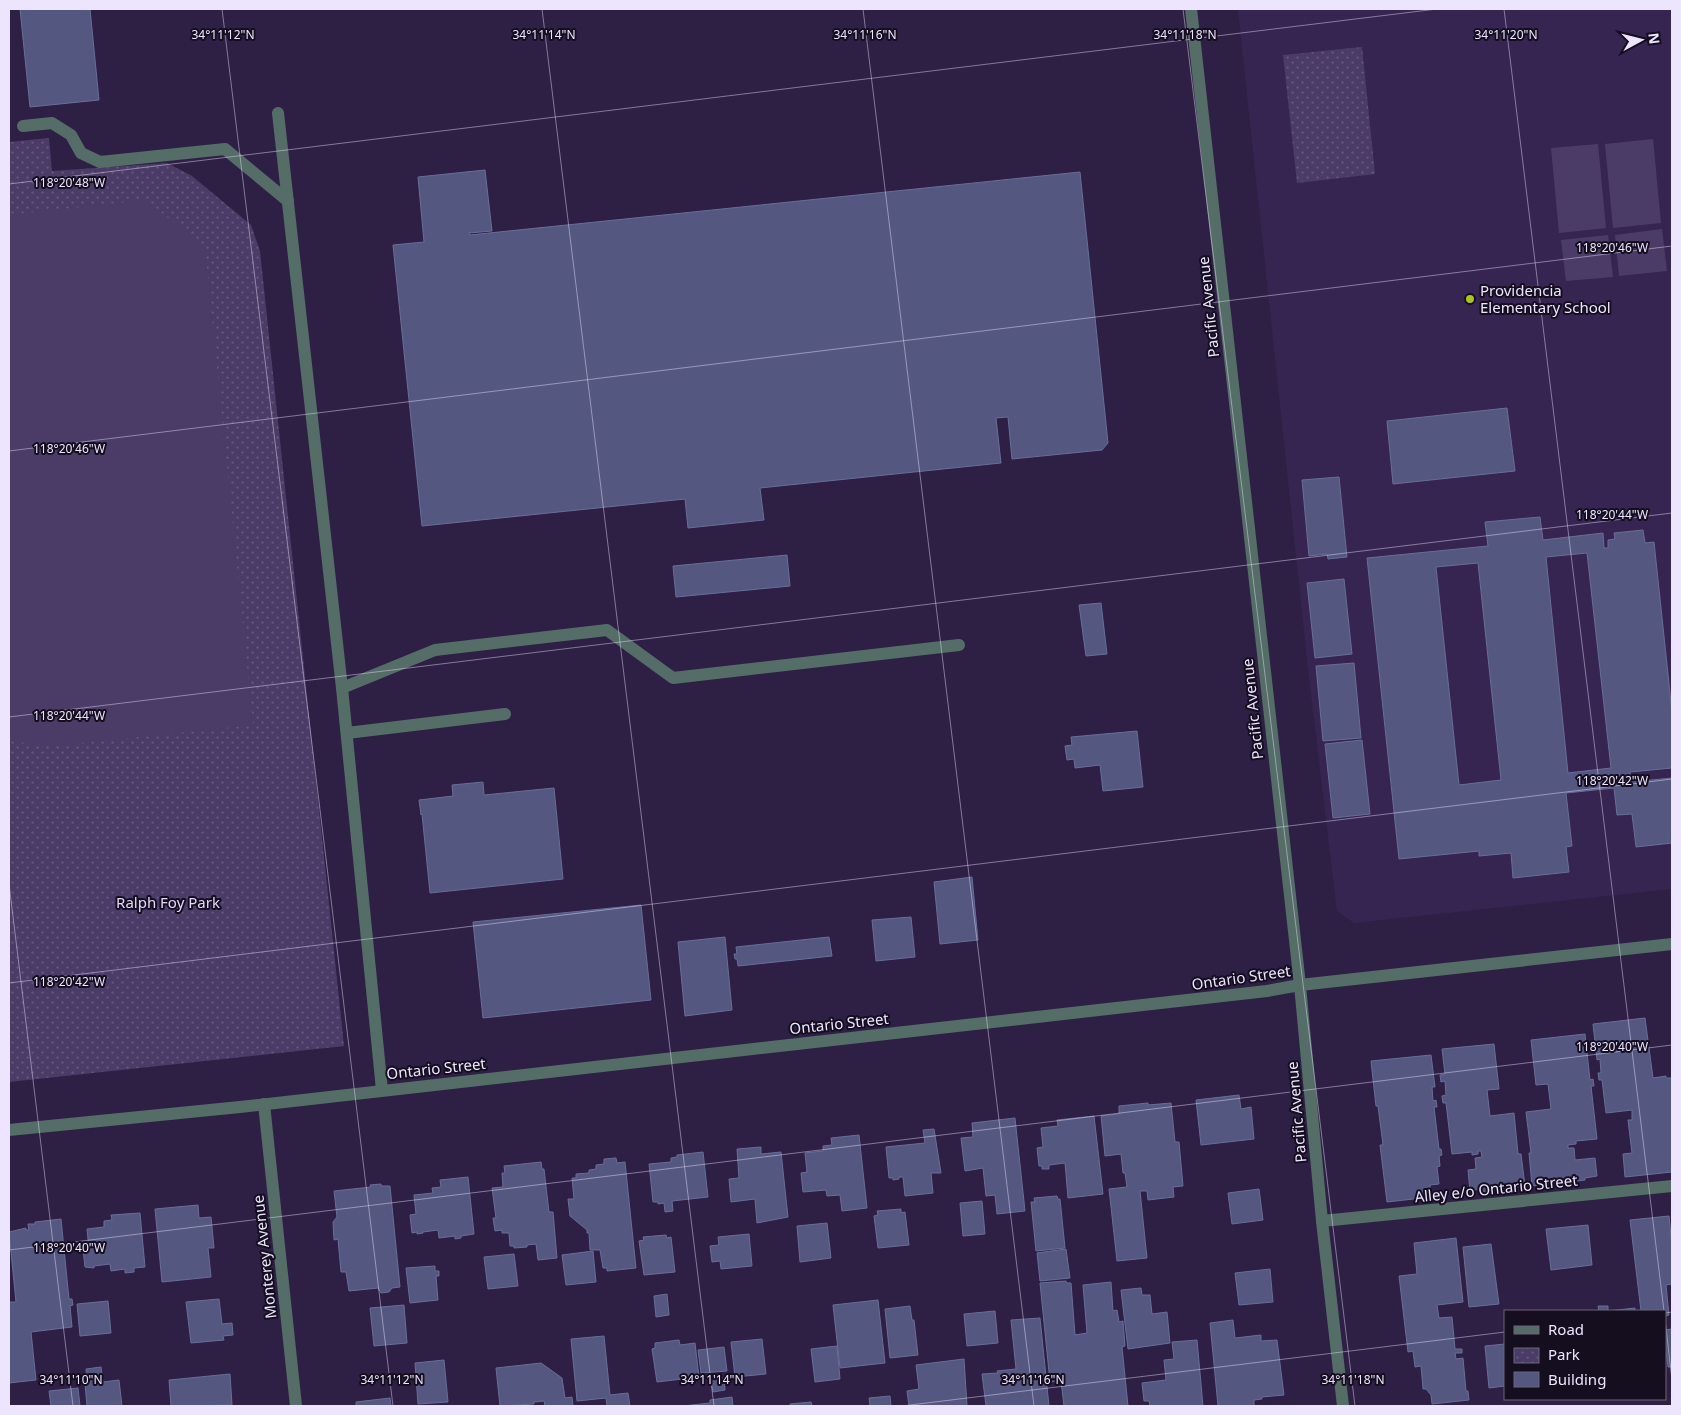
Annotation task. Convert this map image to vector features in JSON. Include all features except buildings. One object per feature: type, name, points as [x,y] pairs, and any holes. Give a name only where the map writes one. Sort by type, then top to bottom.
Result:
[{"type":"street","name":"Pacific Avenue","points":[[1191,9],[1300,985],[1322,1221],[1343,1406]]},
{"type":"street","points":[[278,113],[347,733],[382,1090]]},
{"type":"street","points":[[23,126],[52,123],[71,135],[81,153],[100,162],[225,149],[288,201]]},
{"type":"street","points":[[342,688],[435,650],[608,630],[673,678],[959,645]]},
{"type":"street","points":[[347,733],[505,714]]},
{"type":"street","name":"Ontario Street","points":[[9,1130],[264,1104],[1672,944]]},
{"type":"street","name":"Monterey Avenue","points":[[264,1104],[296,1406]]},
{"type":"street","name":"Alley e/o Ontario Street","points":[[1322,1221],[1672,1186]]},
{"type":"shaded area","name":"Providencia Elementary School","points":[[1238,9],[1672,9],[1672,889],[1354,923],[1337,911],[1308,668]]},
{"type":"green space","points":[[1362,47],[1375,174],[1297,183],[1283,55]]},
{"type":"green space","name":"Ralph Foy Park","points":[[49,138],[52,171],[167,163],[192,176],[251,225],[260,251],[344,1046],[9,1082],[9,142]]},
{"type":"green space","points":[[1653,139],[1661,223],[1613,228],[1605,144]]},
{"type":"green space","points":[[1598,144],[1606,228],[1559,233],[1551,148]]},
{"type":"green space","points":[[146,200],[205,248],[253,725],[52,746],[9,740],[9,215]]},
{"type":"green space","points":[[1662,229],[1667,271],[1619,276],[1615,235]]},
{"type":"green space","points":[[1608,235],[1613,277],[1566,281],[1561,240]]},
{"type":"place","name":"Providencia Elementary School","points":[[1470,299]]}]
